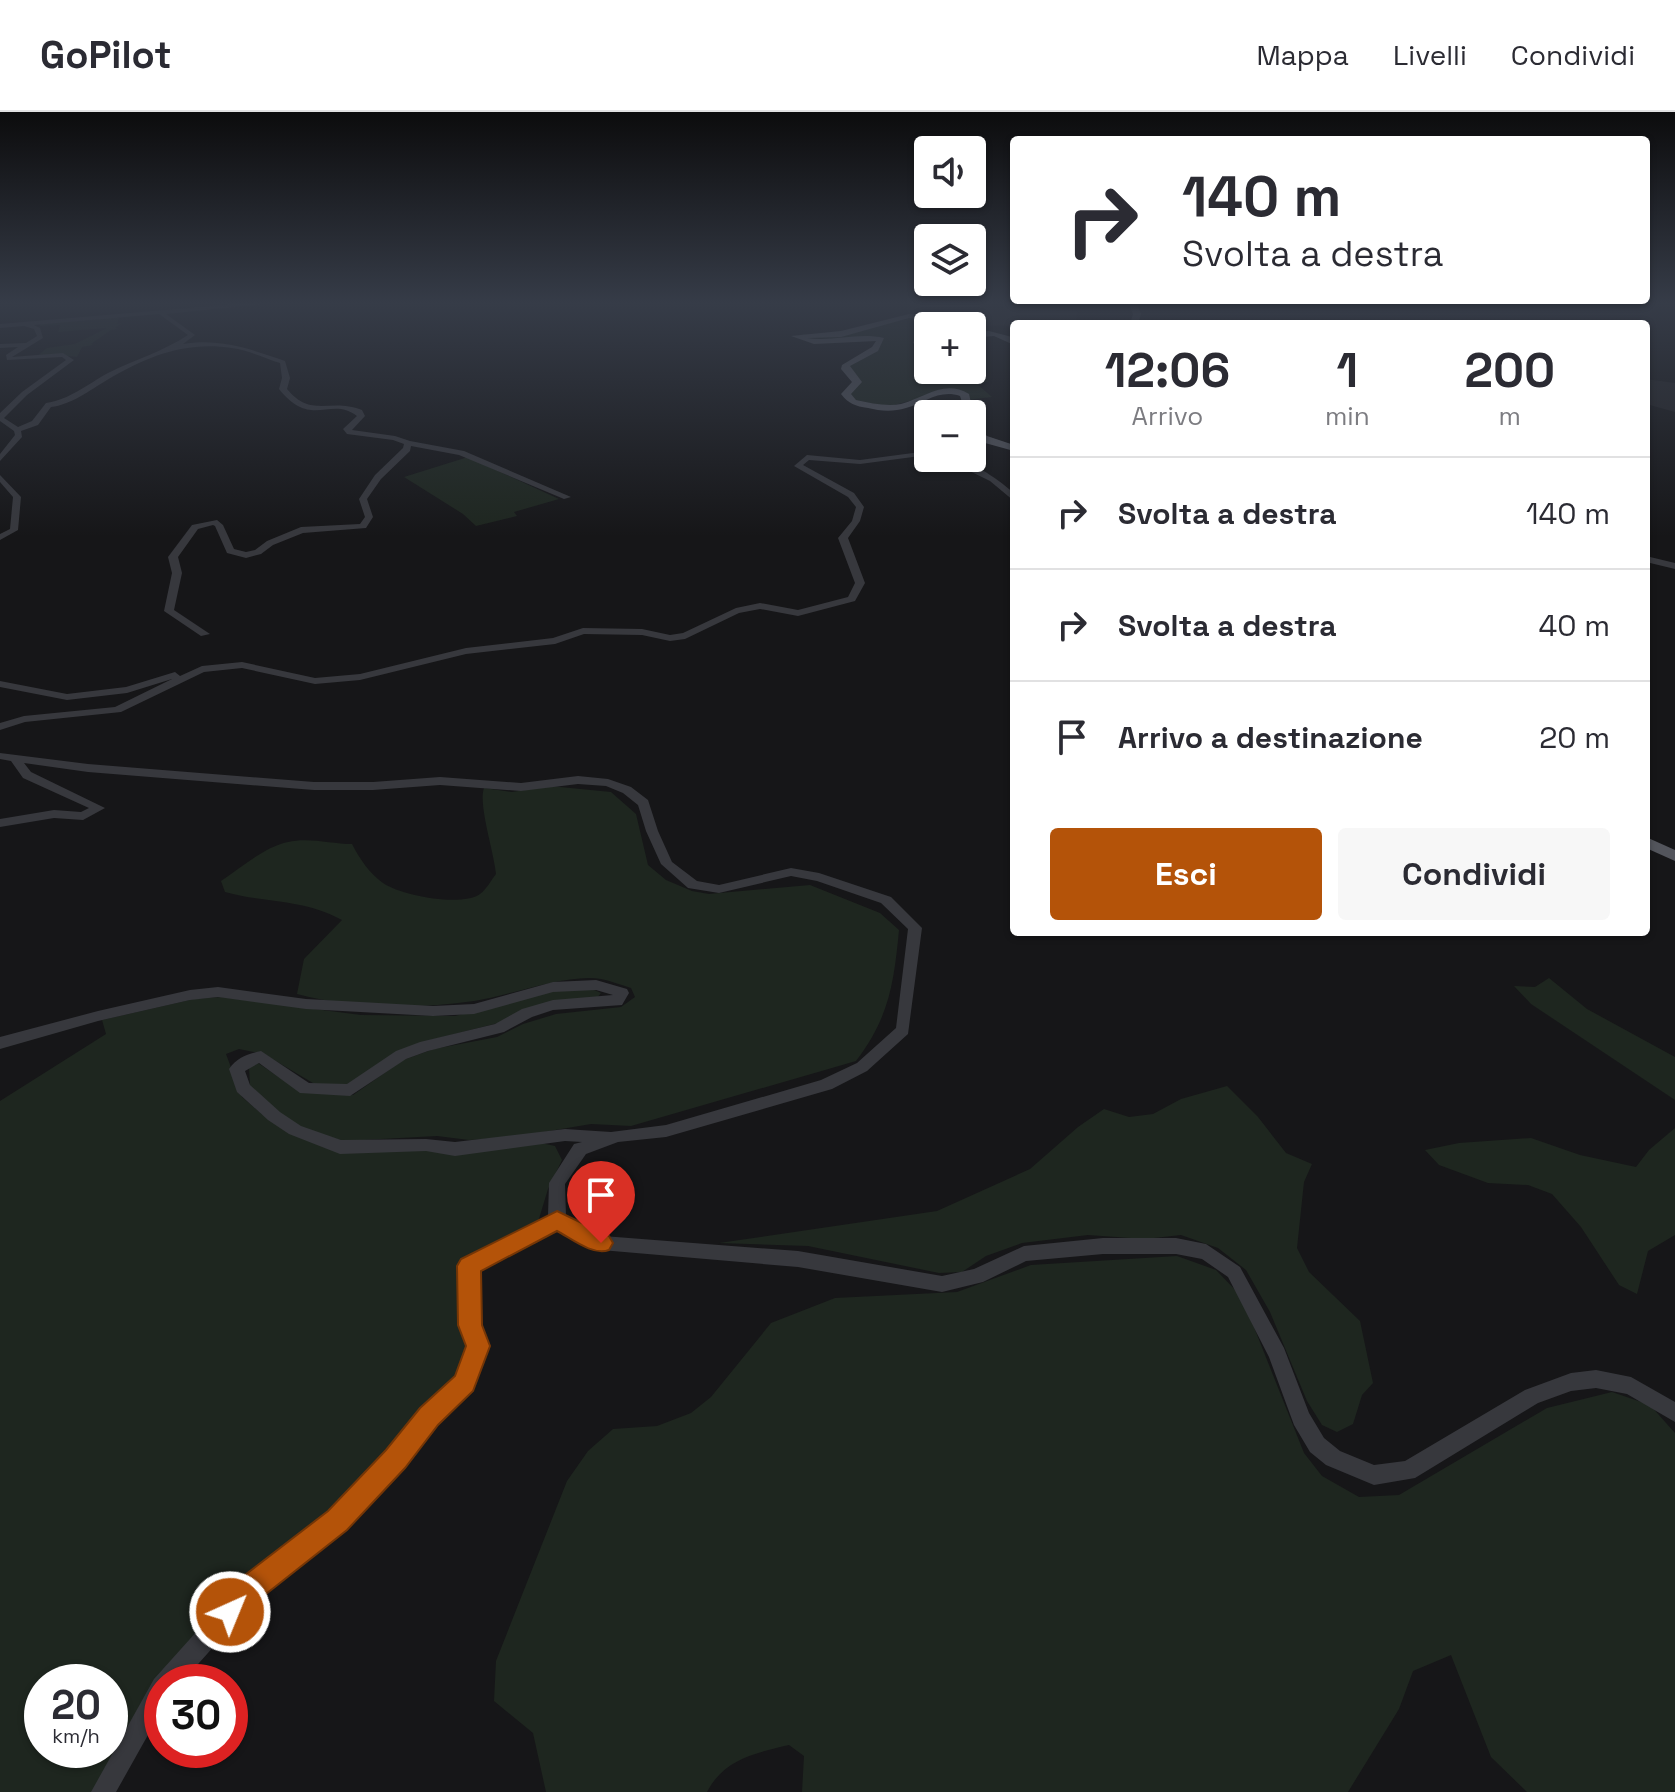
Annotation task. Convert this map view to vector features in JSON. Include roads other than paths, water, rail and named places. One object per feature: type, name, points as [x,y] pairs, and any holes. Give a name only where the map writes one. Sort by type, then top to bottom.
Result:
[{"type":"main road","points":[[856,380],[846,394],[853,402],[896,407],[914,400]]},
{"type":"main road","points":[[915,400],[941,390],[950,390],[964,394],[966,400]]},
{"type":"main road","points":[[986,441],[1010,447]]},
{"type":"main road","points":[[1650,844],[1675,856]]},
{"type":"street","points":[[0,459],[19,435],[0,418],[10,405],[43,380]]},
{"type":"street","points":[[17,430],[35,423],[49,405],[60,404],[101,380]]},
{"type":"street","points":[[285,380],[283,389],[297,404],[319,410],[352,408],[361,416],[347,429],[350,432],[395,438],[477,458],[567,497]]},
{"type":"street","points":[[205,634],[169,611],[177,573],[173,557],[195,527],[214,522],[219,525],[230,551],[246,555],[301,530],[363,526],[369,517],[363,499],[366,490],[407,449],[408,443]]},
{"type":"street","points":[[0,684],[67,697],[127,690],[202,669],[242,665],[315,681],[360,677],[466,651],[555,641],[583,631],[642,632],[670,638],[685,636],[736,611],[760,606],[798,613],[828,607],[852,599],[860,583],[843,538],[856,521],[860,507],[851,495],[798,466],[807,457],[860,462],[914,455]]},
{"type":"street","points":[[978,472],[993,479],[1010,494]]},
{"type":"street","points":[[0,477],[17,497],[14,530],[0,537]]},
{"type":"street","points":[[1650,560],[1675,566]]},
{"type":"street","points":[[0,727],[24,719],[117,710],[202,669]]},
{"type":"street","points":[[0,823],[54,814],[83,816],[99,808],[27,775],[8,758]]},
{"type":"street","points":[[0,1043],[98,1016],[190,995],[218,992],[320,1005],[433,1011],[474,1009],[553,987],[596,985],[622,993],[617,1001],[553,1005],[527,1013],[499,1028],[425,1046],[401,1055],[350,1090],[306,1089],[261,1057],[248,1060],[237,1069],[243,1088],[274,1116],[295,1130],[340,1147],[426,1145],[455,1149],[565,1135],[617,1136],[666,1131],[785,1094],[826,1085],[862,1067],[903,1030],[915,928],[886,900],[819,877],[791,872],[719,889],[693,885],[667,864],[644,803],[627,790],[608,783],[578,780],[521,787],[440,781],[314,786],[88,768],[8,758]]},
{"type":"street","points":[[557,1220],[557,1183],[580,1149],[617,1136]]},
{"type":"street","points":[[557,1220],[601,1243],[798,1259],[942,1284],[977,1276],[1024,1254],[1103,1246],[1176,1246],[1206,1252],[1234,1272],[1277,1354],[1301,1418],[1317,1445],[1333,1458],[1374,1475],[1408,1471],[1532,1396],[1571,1382],[1596,1379],[1631,1386],[1675,1413]]},
{"type":"street","points":[[183,1664],[251,1588],[338,1521],[395,1459],[429,1416],[464,1383],[478,1346],[470,1325],[469,1266],[557,1220]]},
{"type":"street","points":[[103,1792],[144,1719]]}]
